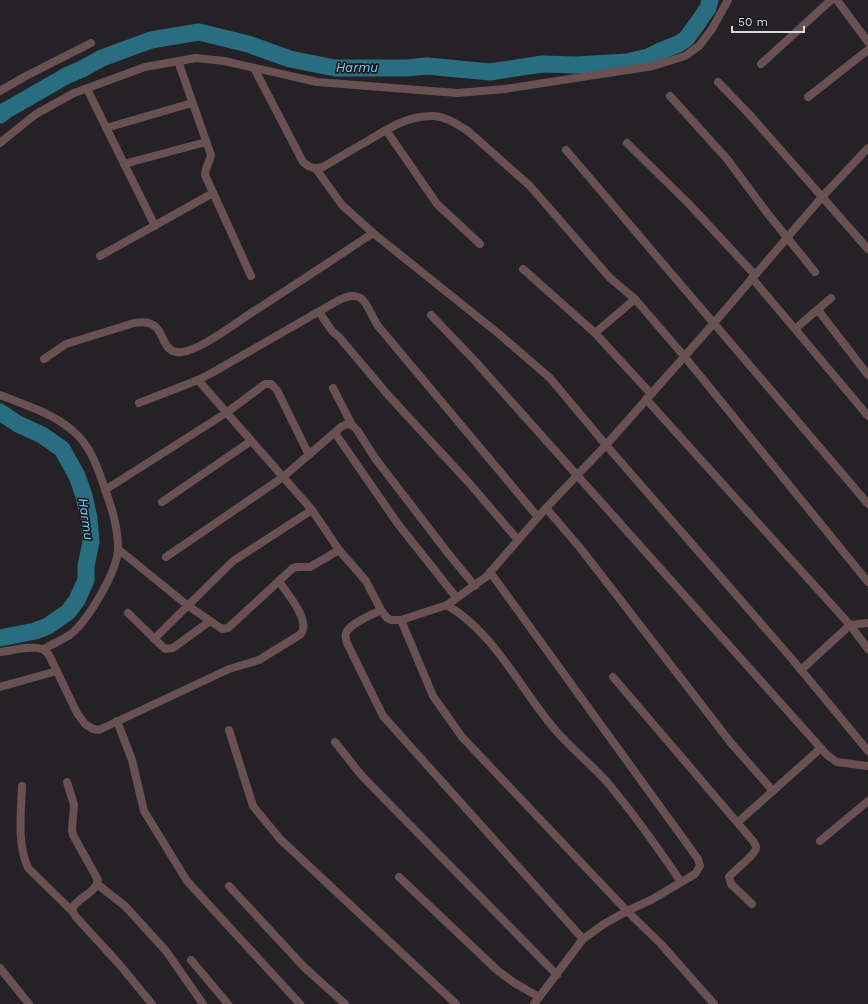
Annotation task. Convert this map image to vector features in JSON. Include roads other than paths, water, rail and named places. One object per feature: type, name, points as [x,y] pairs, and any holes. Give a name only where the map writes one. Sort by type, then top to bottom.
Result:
[{"type":"street","points":[[0,143],[36,114],[74,93],[145,67],[196,58],[224,62],[317,82],[457,93],[504,89],[653,66],[685,56],[699,46],[712,29],[728,0]]},
{"type":"street","points":[[761,64],[831,0]]},
{"type":"street","points":[[837,0],[868,42]]},
{"type":"street","points":[[0,91],[24,76],[91,43]]},
{"type":"street","points":[[808,97],[868,50]]},
{"type":"street","points":[[178,61],[211,155],[205,169],[205,175],[251,276]]},
{"type":"street","points":[[254,68],[303,162],[309,167],[316,169],[323,167],[397,123],[417,118],[436,116],[447,119],[468,131],[530,186],[610,278],[635,299],[684,356],[868,582]]},
{"type":"street","points":[[718,82],[749,114],[868,249]]},
{"type":"street","points":[[87,89],[155,226]]},
{"type":"street","points":[[670,96],[727,159],[768,214],[815,272]]},
{"type":"street","points":[[106,128],[192,103]]},
{"type":"street","points":[[386,130],[437,204],[480,244]]},
{"type":"street","points":[[124,164],[206,142]]},
{"type":"street","points":[[627,143],[689,204],[754,276],[795,329],[868,416]]},
{"type":"street","points":[[198,380],[312,510],[339,550],[366,581],[381,610],[387,618],[391,620],[401,620],[448,605],[456,597],[474,586],[490,572],[546,508],[606,445],[822,197],[868,148]]},
{"type":"street","points":[[566,150],[868,504]]},
{"type":"street","points":[[316,169],[342,205],[373,233],[499,334],[550,378],[606,445],[801,670],[868,751]]},
{"type":"street","points":[[100,256],[213,193]]},
{"type":"street","points":[[44,359],[66,344],[144,321],[151,323],[157,328],[169,349],[176,352],[184,352],[196,348],[227,330],[373,233]]},
{"type":"street","points":[[523,269],[595,332],[648,397],[850,625],[868,649]]},
{"type":"street","points":[[139,403],[198,380],[349,295],[357,296],[364,300],[378,326],[538,517]]},
{"type":"street","points":[[795,329],[831,298]]},
{"type":"street","points":[[595,332],[635,299]]},
{"type":"street","points":[[818,310],[868,375]]},
{"type":"street","points":[[319,312],[332,331],[340,337],[388,395],[470,484],[518,540]]},
{"type":"street","points":[[431,315],[475,360],[827,756],[837,762],[868,766]]},
{"type":"street","points":[[105,490],[226,413],[265,384],[271,384],[277,390],[309,455]]},
{"type":"street","points":[[333,388],[352,425],[357,430],[375,458],[474,586]]},
{"type":"street","points":[[0,395],[52,416],[73,430],[85,442],[95,460],[116,522],[118,549],[112,573],[96,605],[71,634],[44,649],[28,648],[0,652]]},
{"type":"street","points":[[166,557],[283,477],[334,433],[347,424],[352,425]]},
{"type":"street","points":[[334,433],[398,524],[456,597]]},
{"type":"street","points":[[162,502],[251,441]]},
{"type":"street","points":[[546,508],[586,555],[731,743],[773,791]]},
{"type":"street","points":[[154,638],[233,561],[312,510]]},
{"type":"street","points":[[118,549],[187,605],[222,629],[228,628],[293,568],[310,567],[339,550]]},
{"type":"street","points":[[490,572],[698,859],[700,866],[695,874],[651,900],[604,924],[583,939],[534,1004]]},
{"type":"street","points":[[44,649],[49,655],[85,724],[92,729],[99,730],[229,669],[259,660],[301,634],[304,630],[304,623],[279,581]]},
{"type":"street","points":[[448,605],[461,613],[485,635],[552,726],[607,782],[648,833],[681,882]]},
{"type":"street","points":[[381,610],[353,626],[346,632],[345,637],[349,649],[383,716],[583,939]]},
{"type":"street","points":[[128,613],[165,649],[169,650],[210,621]]},
{"type":"street","points":[[401,620],[433,696],[462,737],[627,911],[661,944],[714,1004]]},
{"type":"street","points":[[801,670],[850,625],[868,623]]},
{"type":"street","points":[[0,687],[57,671]]},
{"type":"street","points":[[613,677],[753,841],[756,847],[755,853],[733,871],[729,878],[731,884],[752,904]]},
{"type":"street","points":[[117,721],[132,760],[144,811],[187,881],[300,1004]]},
{"type":"street","points":[[229,730],[252,806],[266,823],[280,839],[456,1004]]},
{"type":"street","points":[[335,742],[362,776],[557,975]]},
{"type":"street","points":[[738,822],[821,748]]},
{"type":"street","points":[[67,782],[74,805],[72,824],[73,835],[98,880],[95,888],[76,902],[73,907],[73,912]]},
{"type":"street","points":[[22,786],[21,841],[24,859],[28,868],[73,912],[124,969],[152,1004]]},
{"type":"street","points":[[820,840],[868,801]]},
{"type":"street","points":[[399,876],[497,970],[513,982],[540,997]]},
{"type":"street","points":[[97,884],[125,906],[166,952],[203,1004]]},
{"type":"street","points":[[229,886],[304,967],[345,1004]]},
{"type":"street","points":[[191,960],[228,1004]]},
{"type":"street","points":[[0,968],[29,1004]]},
{"type":"waterway","name":"Harmu","points":[[0,115],[66,76],[102,58],[151,40],[199,32],[248,44],[290,59],[335,68],[406,68],[427,66],[490,72],[542,64],[576,65],[627,62],[648,57],[686,39],[708,8],[710,0]]},
{"type":"waterway","name":"Harmu","points":[[0,412],[18,424],[42,435],[62,449],[77,476],[84,496],[89,518],[91,542],[86,566],[86,580],[77,600],[68,612],[48,626],[35,631],[0,638]]}]
